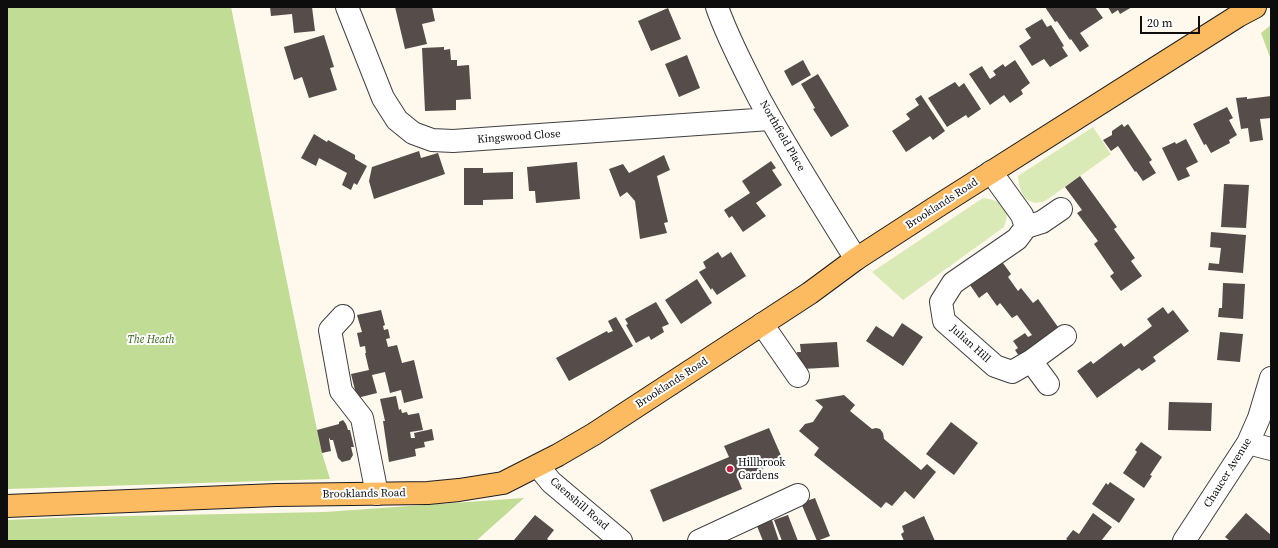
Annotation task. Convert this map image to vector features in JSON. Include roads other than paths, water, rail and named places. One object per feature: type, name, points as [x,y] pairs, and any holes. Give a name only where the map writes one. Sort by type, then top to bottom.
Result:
[{"type":"main road","name":"Brooklands Road","points":[[7,506],[276,495],[428,493],[503,483],[538,466],[594,434],[810,293],[856,259],[991,172],[1254,7]]},
{"type":"street","name":"Kingswood Close","points":[[347,7],[383,98],[397,120],[413,133],[432,140],[453,141],[770,119]]},
{"type":"street","name":"Northfield Place","points":[[717,7],[746,73],[770,119],[856,259]]},
{"type":"street","points":[[991,172],[1022,216],[1034,224]]},
{"type":"street","name":"Julian Hill","points":[[1061,209],[1034,224],[1017,239],[953,283],[941,302],[944,321],[995,366],[1012,372],[1031,361],[1065,336]]},
{"type":"street","points":[[343,316],[330,330],[341,391],[362,418],[377,494]]},
{"type":"street","points":[[762,324],[798,376]]},
{"type":"street","points":[[1031,361],[1048,384]]},
{"type":"street","name":"Chaucer Avenue","points":[[1184,541],[1248,443],[1271,378]]},
{"type":"street","points":[[1248,443],[1271,449]]},
{"type":"street","name":"Caenshill Road","points":[[538,466],[551,482],[621,541]]},
{"type":"street","points":[[699,541],[798,495]]},
{"type":"place","name":"Hillbrook Gardens","points":[[730,469]]},
{"type":"park label","name":"The Heath","points":[[151,340]]}]
